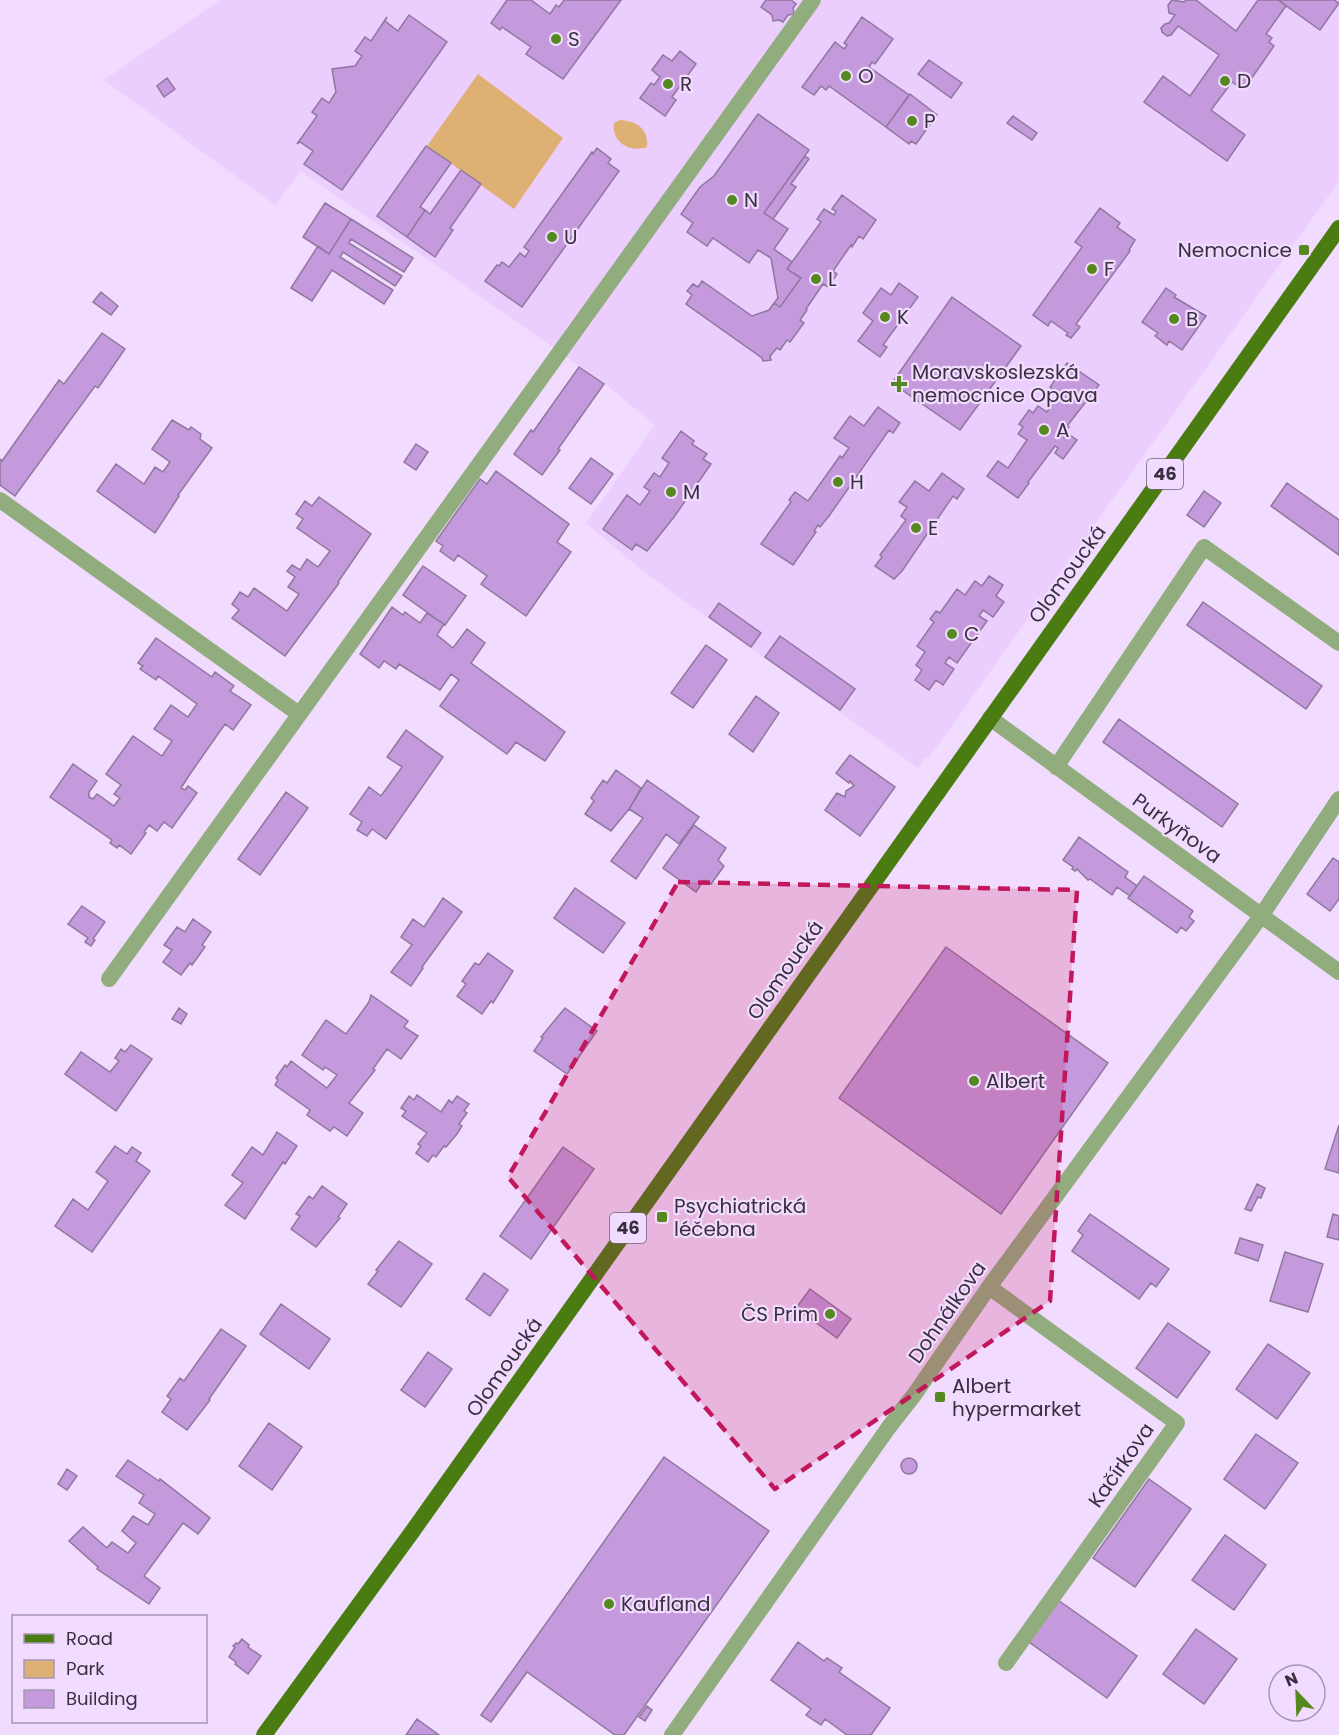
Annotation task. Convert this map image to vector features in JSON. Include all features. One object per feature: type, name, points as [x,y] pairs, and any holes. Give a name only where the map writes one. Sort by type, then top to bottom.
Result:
[{"type":"main road","name":"Olomoucká","points":[[264,1735],[419,1523],[1339,228]]},
{"type":"street","points":[[109,980],[813,0]]},
{"type":"street","points":[[0,500],[299,714]]},
{"type":"street","points":[[1056,766],[1204,547],[1339,643]]},
{"type":"street","name":"Purkyňova","points":[[990,718],[1339,972]]},
{"type":"street","points":[[1261,916],[1339,799]]},
{"type":"street","name":"Dohnálkova","points":[[672,1735],[989,1287],[1261,916]]},
{"type":"street","name":"Kačírkova","points":[[989,1287],[1178,1423],[1006,1663]]},
{"type":"highlighted area","points":[[678,882],[1077,890],[1050,1301],[775,1489],[508,1177]]},
{"type":"shaded area","name":"Moravskoslezská nemocnice Opava","points":[[220,0],[1339,0],[1339,181],[928,759],[925,758],[918,768],[644,572],[586,523],[655,425],[604,383],[301,171],[275,205],[104,80]]},
{"type":"green space","points":[[478,74],[563,138],[514,209],[427,146]]},
{"type":"green space","points":[[620,120],[632,122],[641,127],[646,135],[647,147],[628,147],[619,141],[614,130],[614,123]]},
{"type":"building","name":"S","points":[[507,0],[531,0],[550,14],[556,5],[559,7],[564,0],[621,0],[563,79],[526,54],[531,47],[502,27],[500,30],[491,23]]},
{"type":"building","points":[[766,0],[791,0],[796,4],[793,8],[794,14],[788,15],[783,22],[773,21],[772,15],[761,7]]},
{"type":"building","name":"D","points":[[1172,0],[1184,2],[1196,0],[1236,31],[1258,0],[1278,0],[1286,6],[1266,34],[1272,38],[1269,42],[1274,46],[1246,86],[1241,83],[1238,86],[1232,82],[1211,110],[1245,135],[1227,161],[1144,102],[1163,76],[1190,96],[1219,55],[1178,26],[1171,35],[1167,36],[1162,32],[1161,28],[1175,15],[1169,13],[1168,5]]},
{"type":"building","points":[[1278,0],[1334,0],[1339,3],[1320,30]]},
{"type":"building","points":[[409,15],[447,42],[342,190],[304,164],[313,151],[300,142],[297,144],[317,116],[312,112],[322,98],[329,103],[336,92],[332,69],[355,66],[362,56],[355,51],[365,37],[371,41],[387,17],[385,21],[398,31]]},
{"type":"building","name":"O","points":[[862,17],[893,39],[875,64],[872,62],[869,67],[909,95],[886,127],[829,86],[826,90],[821,86],[814,95],[802,87],[835,42],[844,49],[847,45],[844,43]]},
{"type":"building","name":"R","points":[[680,51],[696,64],[672,97],[676,100],[665,116],[640,98],[651,83],[654,85],[660,77],[652,70],[663,55],[672,61]]},
{"type":"building","points":[[929,60],[962,83],[951,98],[918,74]]},
{"type":"building","points":[[167,78],[175,89],[164,97],[157,86]]},
{"type":"building","name":"P","points":[[910,94],[937,115],[916,144],[911,141],[909,144],[886,127]]},
{"type":"building","name":"N","points":[[758,114],[809,150],[764,213],[788,229],[774,249],[792,262],[787,269],[801,278],[780,307],[774,303],[778,298],[771,258],[758,250],[749,263],[713,238],[707,246],[687,232],[693,223],[681,214],[700,187],[714,176]]},
{"type":"building","points":[[1013,116],[1037,133],[1032,140],[1007,123]]},
{"type":"building","points":[[426,146],[451,163],[420,207],[425,210],[407,237],[377,216]]},
{"type":"building","name":"U","points":[[597,148],[611,159],[608,163],[619,171],[522,307],[485,281],[502,262],[509,267],[520,253],[525,257],[529,251],[524,247]]},
{"type":"building","points":[[805,156],[809,159],[791,184],[796,187],[773,219],[764,213]]},
{"type":"building","points":[[461,170],[481,184],[450,228],[453,230],[435,257],[407,237],[425,210],[430,214]]},
{"type":"building","name":"L","points":[[842,195],[876,220],[863,239],[859,236],[852,247],[851,245],[833,271],[837,274],[828,287],[823,284],[806,309],[800,320],[804,323],[790,342],[787,340],[780,350],[777,348],[770,356],[771,360],[763,361],[762,358],[686,304],[692,295],[687,291],[693,284],[698,287],[702,281],[752,316],[769,310],[774,303],[780,307],[801,278],[787,269],[821,222],[817,219],[824,209],[834,215],[836,211],[832,209]]},
{"type":"building","points":[[325,203],[351,219],[329,254],[303,237]]},
{"type":"building","name":"F","points":[[1100,208],[1120,223],[1117,227],[1135,240],[1130,251],[1076,324],[1080,327],[1071,338],[1066,335],[1068,333],[1051,321],[1048,326],[1033,315],[1082,247],[1075,242]]},
{"type":"building","points":[[351,219],[413,258],[404,272],[351,239],[349,243],[402,276],[395,286],[343,252],[340,257],[393,290],[384,304],[332,270],[312,301],[291,288],[318,246],[329,254]]},
{"type":"building","name":"K","points":[[899,283],[918,297],[883,345],[887,347],[880,357],[858,341],[873,321],[863,313],[881,288],[891,295]]},
{"type":"building","name":"B","points":[[1166,288],[1176,295],[1174,297],[1206,316],[1182,350],[1169,341],[1167,345],[1155,336],[1158,333],[1142,322]]},
{"type":"building","points":[[101,292],[118,306],[111,315],[93,302]]},
{"type":"building","points":[[952,297],[1021,346],[960,430],[892,383]]},
{"type":"building","points":[[102,333],[125,349],[98,388],[95,386],[15,496],[0,485],[0,459],[2,461],[59,380],[64,384]]},
{"type":"building","name":"A","points":[[1067,363],[1099,385],[1067,426],[1069,427],[1062,436],[1065,438],[1068,434],[1077,440],[1063,459],[1055,453],[1058,448],[1055,446],[1018,498],[987,476],[998,461],[1008,468],[1027,440],[1018,434],[1023,427],[1019,424],[1029,410],[1033,413],[1038,406],[1047,412],[1059,394],[1050,387]]},
{"type":"building","points":[[579,367],[604,384],[542,475],[514,454],[531,430],[533,432]]},
{"type":"building","name":"H","points":[[878,407],[900,423],[893,433],[889,430],[829,516],[820,527],[818,525],[814,531],[816,532],[793,565],[761,544],[791,502],[789,500],[795,492],[808,501],[840,456],[842,458],[849,448],[834,438],[850,416],[864,426]]},
{"type":"building","points":[[172,420],[189,430],[191,427],[201,434],[200,439],[212,448],[178,495],[155,533],[97,491],[116,464],[144,484],[155,467],[163,472],[170,462],[152,449]]},
{"type":"building","name":"M","points":[[681,431],[694,441],[692,444],[707,454],[703,459],[711,464],[647,551],[636,544],[632,550],[603,529],[627,495],[640,505],[650,491],[644,487],[654,473],[660,477],[669,463],[662,458]]},
{"type":"building","points":[[416,444],[428,452],[416,470],[404,462]]},
{"type":"building","points":[[591,458],[613,474],[591,504],[569,488]]},
{"type":"building","points":[[496,471],[569,524],[557,542],[571,552],[526,616],[481,584],[487,576],[458,555],[454,561],[440,551],[443,546],[436,541],[480,479],[487,484]]},
{"type":"building","name":"E","points":[[942,473],[964,489],[957,499],[953,496],[902,571],[894,579],[875,566],[882,557],[880,555],[906,520],[901,516],[907,507],[899,502],[915,481],[929,491]]},
{"type":"building","points":[[1287,483],[1339,520],[1339,555],[1271,506]]},
{"type":"building","points":[[1204,491],[1221,503],[1204,527],[1187,515]]},
{"type":"building","points":[[319,497],[371,534],[339,583],[285,656],[232,618],[239,610],[232,604],[240,592],[248,597],[254,588],[287,611],[299,594],[288,587],[295,577],[287,571],[292,565],[300,570],[307,559],[318,567],[330,551],[297,528],[303,519],[296,514],[305,501],[312,506]]},
{"type":"building","points":[[423,566],[466,596],[445,625],[403,595]]},
{"type":"building","name":"C","points":[[989,576],[1003,585],[996,596],[1004,602],[993,617],[983,610],[979,616],[987,621],[957,663],[949,657],[945,663],[954,669],[943,685],[936,680],[929,690],[915,680],[922,670],[916,665],[925,652],[917,646],[934,622],[930,619],[936,611],[940,613],[957,589],[965,595],[975,581],[982,586]]},
{"type":"building","points":[[1203,602],[1322,686],[1306,709],[1187,625]]},
{"type":"building","points":[[719,603],[761,633],[751,647],[709,617]]},
{"type":"building","points":[[392,607],[403,615],[405,612],[420,623],[427,613],[444,624],[437,635],[453,648],[467,629],[485,643],[471,663],[565,732],[545,761],[516,742],[507,754],[440,706],[459,680],[451,674],[440,690],[399,664],[396,669],[384,661],[379,668],[360,654]]},
{"type":"building","points":[[780,636],[855,689],[840,710],[765,657]]},
{"type":"building","points":[[156,638],[212,677],[215,672],[234,686],[230,691],[251,705],[233,730],[225,724],[181,788],[185,790],[188,786],[197,793],[172,828],[164,822],[157,831],[149,825],[131,854],[119,845],[117,848],[110,843],[112,840],[50,797],[73,764],[97,781],[89,792],[89,797],[93,799],[97,794],[114,806],[120,798],[114,794],[121,785],[106,774],[133,736],[162,756],[172,741],[154,729],[171,705],[188,717],[197,704],[158,676],[156,680],[140,669],[143,666],[138,663]]},
{"type":"building","points":[[706,645],[727,660],[693,708],[671,693]]},
{"type":"building","points":[[756,696],[779,713],[753,752],[729,734]]},
{"type":"building","points":[[1119,719],[1238,804],[1222,827],[1103,742]]},
{"type":"building","points":[[406,730],[443,757],[386,839],[372,829],[367,836],[357,830],[362,822],[350,814],[369,787],[381,796],[402,767],[387,757]]},
{"type":"building","points":[[850,755],[895,787],[860,836],[825,810],[837,793],[845,797],[846,791],[854,786],[836,773]]},
{"type":"building","points":[[616,770],[641,788],[629,809],[611,831],[585,814],[594,801],[591,798],[603,780],[607,783]]},
{"type":"building","points":[[647,780],[699,817],[679,844],[666,834],[636,879],[611,861],[643,818],[629,809]]},
{"type":"building","points":[[286,792],[308,808],[260,875],[238,859]]},
{"type":"building","points":[[694,825],[726,848],[718,860],[724,866],[711,884],[704,880],[696,892],[663,868]]},
{"type":"building","points":[[1079,837],[1128,872],[1125,877],[1137,886],[1130,896],[1117,887],[1112,895],[1090,879],[1088,880],[1077,869],[1075,871],[1072,869],[1073,867],[1063,860]]},
{"type":"building","points":[[1333,858],[1339,862],[1339,899],[1330,911],[1307,894]]},
{"type":"building","points":[[1144,876],[1193,911],[1189,917],[1194,921],[1186,931],[1181,927],[1177,933],[1128,898]]},
{"type":"building","points":[[575,888],[625,923],[603,953],[554,918]]},
{"type":"building","points":[[443,898],[462,912],[411,986],[391,972],[412,945],[401,937],[413,919],[424,927]]},
{"type":"building","points":[[82,906],[105,922],[91,946],[85,942],[88,938],[68,924]]},
{"type":"building","points":[[193,919],[211,932],[202,945],[205,947],[192,965],[190,963],[181,975],[163,962],[172,950],[164,945],[177,927],[185,932]]},
{"type":"building","name":"Albert","points":[[946,947],[1108,1063],[1001,1214],[839,1098]]},
{"type":"building","points":[[488,953],[513,971],[493,1003],[491,1001],[482,1014],[457,996],[466,984],[462,981],[475,963],[479,965]]},
{"type":"building","points":[[371,995],[408,1021],[404,1027],[418,1036],[401,1059],[387,1049],[373,1069],[375,1070],[349,1103],[363,1113],[347,1136],[334,1127],[330,1131],[307,1115],[310,1110],[275,1085],[278,1080],[276,1078],[285,1065],[287,1067],[291,1061],[327,1088],[337,1075],[325,1067],[323,1070],[302,1055],[326,1020],[346,1034],[369,1002]]},
{"type":"building","points":[[179,1008],[187,1014],[181,1024],[172,1019]]},
{"type":"building","points":[[565,1008],[597,1031],[567,1074],[534,1051],[543,1038],[541,1037]]},
{"type":"building","points":[[131,1045],[152,1059],[116,1111],[65,1074],[81,1052],[110,1072],[119,1061],[115,1058],[121,1049],[125,1052]]},
{"type":"building","points":[[417,1095],[441,1112],[449,1100],[452,1103],[457,1096],[469,1104],[464,1111],[467,1113],[459,1124],[462,1126],[457,1134],[436,1157],[433,1155],[428,1162],[416,1153],[421,1146],[418,1144],[427,1133],[402,1116],[406,1111],[401,1108],[409,1096],[414,1100]]},
{"type":"building","points":[[1339,1125],[1339,1173],[1325,1169]]},
{"type":"building","points":[[277,1132],[297,1146],[285,1164],[283,1162],[245,1219],[225,1205],[243,1183],[232,1175],[252,1147],[263,1155]]},
{"type":"building","points":[[115,1146],[127,1154],[132,1147],[141,1153],[136,1161],[150,1171],[92,1252],[55,1226],[73,1199],[88,1210],[108,1181],[96,1172]]},
{"type":"building","points":[[563,1147],[594,1169],[531,1259],[500,1236]]},
{"type":"building","points":[[1257,1184],[1265,1188],[1261,1198],[1258,1197],[1251,1211],[1245,1209]]},
{"type":"building","points":[[322,1186],[347,1204],[338,1217],[340,1218],[316,1247],[291,1229],[300,1216],[296,1214],[309,1196],[313,1199]]},
{"type":"building","points":[[1090,1214],[1169,1269],[1156,1287],[1151,1283],[1139,1299],[1072,1251],[1083,1235],[1078,1231]]},
{"type":"building","points":[[1333,1214],[1339,1216],[1339,1240],[1327,1237]]},
{"type":"building","points":[[1240,1238],[1263,1245],[1258,1261],[1235,1253]]},
{"type":"building","points":[[399,1241],[432,1264],[401,1307],[368,1284]]},
{"type":"building","points":[[1285,1252],[1323,1264],[1308,1312],[1270,1301]]},
{"type":"building","points":[[484,1273],[508,1290],[490,1316],[466,1299]]},
{"type":"building","points":[[810,1289],[851,1319],[837,1338],[796,1308]]},
{"type":"building","points":[[281,1304],[330,1339],[309,1369],[260,1334]]},
{"type":"building","points":[[1168,1323],[1210,1352],[1177,1398],[1136,1368]]},
{"type":"building","points":[[221,1329],[246,1346],[187,1430],[162,1412],[171,1399],[167,1396],[180,1378],[184,1381]]},
{"type":"building","points":[[1268,1344],[1310,1373],[1277,1419],[1236,1389]]},
{"type":"building","points":[[428,1352],[452,1369],[425,1407],[401,1390]]},
{"type":"building","points":[[269,1423],[302,1447],[272,1490],[239,1466]]},
{"type":"building","points":[[1256,1434],[1298,1463],[1265,1509],[1224,1479]]},
{"type":"building","points":[[664,1457],[769,1531],[624,1735],[615,1735],[527,1672],[491,1722],[481,1715]]},
{"type":"building","points":[[909,1458],[915,1460],[917,1466],[915,1472],[909,1474],[903,1472],[901,1466],[903,1460]]},
{"type":"building","points":[[128,1460],[159,1481],[160,1479],[210,1518],[198,1534],[183,1523],[144,1576],[160,1588],[149,1604],[97,1569],[98,1567],[69,1541],[83,1527],[107,1548],[112,1542],[128,1553],[136,1543],[122,1531],[133,1516],[148,1525],[155,1514],[139,1503],[144,1495],[116,1476]]},
{"type":"building","points":[[67,1469],[77,1476],[67,1490],[58,1484]]},
{"type":"building","points":[[1149,1479],[1191,1509],[1135,1587],[1093,1558]]},
{"type":"building","points":[[1225,1535],[1266,1565],[1234,1610],[1192,1580]]},
{"type":"building","points":[[1058,1600],[1137,1656],[1107,1698],[1029,1642]]},
{"type":"building","points":[[1196,1629],[1237,1659],[1204,1704],[1163,1674]]},
{"type":"building","points":[[242,1639],[249,1645],[248,1647],[261,1656],[248,1674],[229,1657],[235,1647],[233,1646]]},
{"type":"building","points":[[798,1642],[824,1661],[827,1658],[842,1668],[839,1672],[890,1708],[871,1735],[847,1735],[825,1719],[821,1725],[806,1715],[811,1709],[771,1680]]},
{"type":"building","points":[[647,1706],[652,1710],[645,1721],[639,1717]]},
{"type":"building","points":[[417,1719],[439,1735],[406,1735]]},
{"type":"place","name":"S","points":[[556,39]]},
{"type":"place","name":"O","points":[[846,76]]},
{"type":"place","name":"D","points":[[1225,81]]},
{"type":"place","name":"R","points":[[668,84]]},
{"type":"place","name":"P","points":[[912,121]]},
{"type":"place","name":"N","points":[[732,200]]},
{"type":"place","name":"U","points":[[552,237]]},
{"type":"place","name":"Nemocnice","points":[[1304,250]]},
{"type":"place","name":"F","points":[[1092,269]]},
{"type":"place","name":"L","points":[[816,279]]},
{"type":"place","name":"K","points":[[885,317]]},
{"type":"place","name":"B","points":[[1174,319]]},
{"type":"place","name":"Moravskoslezská nemocnice Opava","points":[[899,384]]},
{"type":"place","name":"A","points":[[1044,430]]},
{"type":"place","name":"H","points":[[838,482]]},
{"type":"place","name":"M","points":[[671,492]]},
{"type":"place","name":"E","points":[[916,528]]},
{"type":"place","name":"C","points":[[952,634]]},
{"type":"place","name":"Albert","points":[[974,1081]]},
{"type":"place","name":"Psychiatrická léčebna","points":[[662,1217]]},
{"type":"place","name":"ČS Prim","points":[[830,1314]]},
{"type":"place","name":"Albert hypermarket","points":[[940,1397]]},
{"type":"place","name":"Kaufland","points":[[609,1604]]}]
